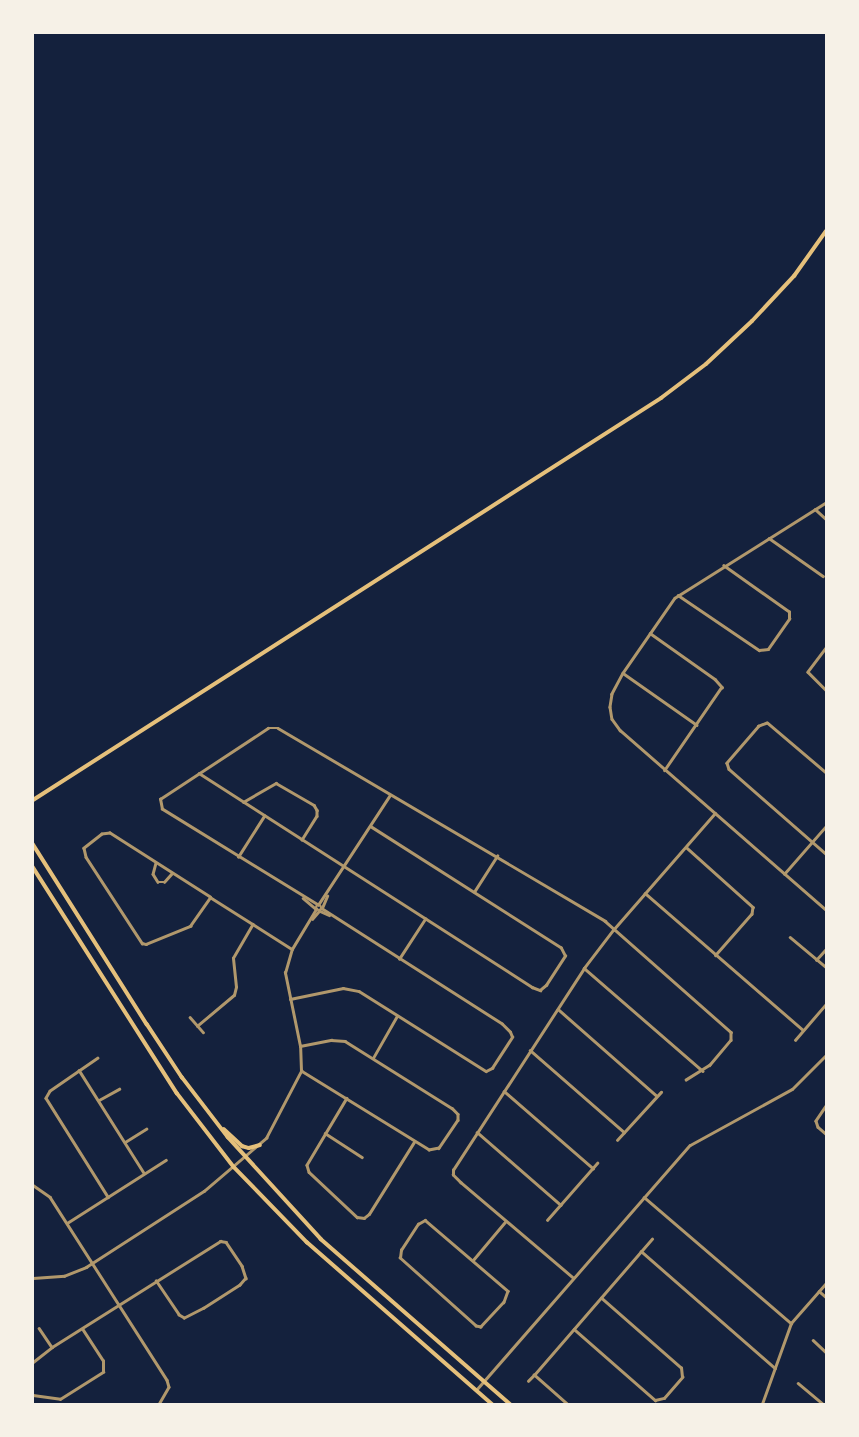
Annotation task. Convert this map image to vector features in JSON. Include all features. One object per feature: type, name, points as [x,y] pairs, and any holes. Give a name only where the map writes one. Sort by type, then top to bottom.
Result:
[{"type":"main road","points":[[33,800],[661,398],[706,364],[752,321],[794,276],[826,231]]},
{"type":"main road","points":[[33,844],[146,1024],[219,1127],[321,1239],[510,1404]]},
{"type":"main road","points":[[33,867],[177,1093],[234,1167],[307,1242],[492,1404]]},
{"type":"main road","points":[[219,1127],[242,1146],[252,1148],[260,1145]]},
{"type":"street","points":[[826,503],[678,595],[623,673],[612,694],[610,713],[617,727],[826,910]]},
{"type":"street","points":[[815,510],[826,519]]},
{"type":"street","points":[[769,538],[823,576]]},
{"type":"street","points":[[678,595],[759,650],[768,649],[789,619],[789,612],[723,566]]},
{"type":"street","points":[[650,633],[721,683],[721,690],[665,770]]},
{"type":"street","points":[[826,648],[808,672],[826,690]]},
{"type":"street","points":[[623,673],[696,725]]},
{"type":"street","points":[[826,773],[767,723],[758,726],[727,764],[729,769],[826,854]]},
{"type":"street","points":[[290,999],[350,988],[359,991],[486,1071],[492,1068],[512,1037],[510,1032],[502,1024],[399,960],[161,806],[159,801],[162,796],[268,728],[275,727],[390,796],[591,911],[731,1032],[731,1040],[703,1071],[686,1080]]},
{"type":"street","points":[[199,773],[532,987],[543,988],[564,958],[563,950],[474,892],[371,828]]},
{"type":"street","points":[[243,802],[276,783],[314,805],[317,810],[317,816],[302,840]]},
{"type":"street","points":[[33,1278],[64,1276],[92,1263],[204,1191],[246,1158],[260,1145],[272,1129],[301,1071],[300,1046],[285,973],[292,949],[317,907],[328,894],[390,796]]},
{"type":"street","points":[[573,1278],[505,1222],[453,1175],[455,1165],[584,968],[613,930],[715,813]]},
{"type":"street","points":[[238,857],[264,816]]},
{"type":"street","points":[[784,874],[826,826]]},
{"type":"street","points":[[210,897],[193,923],[186,929],[146,944],[142,943],[86,857],[84,848],[102,834],[110,833],[292,949]]},
{"type":"street","points":[[686,847],[753,908],[752,914],[716,955]]},
{"type":"street","points":[[474,892],[497,856]]},
{"type":"street","points":[[156,863],[153,874],[156,880],[162,883],[172,873]]},
{"type":"street","points":[[645,893],[803,1030]]},
{"type":"street","points":[[310,920],[321,910],[328,894]]},
{"type":"street","points":[[317,907],[321,910]]},
{"type":"street","points":[[399,960],[425,919]]},
{"type":"street","points":[[197,1026],[234,995],[236,987],[233,958],[253,924]]},
{"type":"street","points":[[790,937],[826,968]]},
{"type":"street","points":[[816,960],[826,949]]},
{"type":"street","points":[[584,968],[703,1071]]},
{"type":"street","points":[[794,1040],[826,1004]]},
{"type":"street","points":[[558,1009],[656,1095]]},
{"type":"street","points":[[373,1058],[398,1016]]},
{"type":"street","points":[[190,1017],[203,1032]]},
{"type":"street","points":[[300,1046],[340,1040],[373,1058],[458,1114],[457,1122],[438,1150],[429,1150],[301,1071]]},
{"type":"street","points":[[530,1050],[624,1132]]},
{"type":"street","points":[[476,1390],[644,1197],[695,1141],[792,1089],[826,1055]]},
{"type":"street","points":[[98,1058],[50,1091],[46,1098],[108,1198]]},
{"type":"street","points":[[79,1070],[126,1142],[144,1173]]},
{"type":"street","points":[[99,1100],[119,1089]]},
{"type":"street","points":[[504,1091],[592,1168]]},
{"type":"street","points":[[617,1140],[656,1095],[662,1092]]},
{"type":"street","points":[[347,1098],[308,1161],[307,1168],[360,1218],[369,1214],[414,1142]]},
{"type":"street","points":[[826,1106],[816,1121],[818,1127],[826,1134]]},
{"type":"street","points":[[126,1142],[146,1129]]},
{"type":"street","points":[[477,1132],[561,1205]]},
{"type":"street","points":[[325,1133],[362,1157]]},
{"type":"street","points":[[67,1223],[166,1160]]},
{"type":"street","points":[[547,1220],[597,1163]]},
{"type":"street","points":[[33,1185],[50,1197],[169,1384],[159,1404]]},
{"type":"street","points":[[644,1197],[791,1323]]},
{"type":"street","points":[[426,1220],[473,1260],[509,1293],[504,1302],[479,1327],[402,1262],[399,1255],[418,1224],[426,1220]]},
{"type":"street","points":[[473,1260],[505,1222]]},
{"type":"street","points":[[528,1381],[652,1239]]},
{"type":"street","points":[[33,1362],[52,1347],[82,1329],[118,1305],[156,1281],[220,1241],[226,1242],[242,1266],[246,1278],[204,1308],[184,1318],[179,1315],[156,1281]]},
{"type":"street","points":[[641,1251],[776,1368]]},
{"type":"street","points":[[762,1404],[791,1323],[826,1283]]},
{"type":"street","points":[[819,1291],[826,1297]]},
{"type":"street","points":[[574,1329],[655,1400],[664,1398],[682,1377],[681,1368],[601,1298]]},
{"type":"street","points":[[39,1328],[52,1347]]},
{"type":"street","points":[[33,1395],[60,1399],[104,1372],[103,1361],[82,1329]]},
{"type":"street","points":[[813,1340],[826,1352]]},
{"type":"street","points":[[534,1375],[568,1404]]},
{"type":"street","points":[[798,1383],[824,1404]]}]
